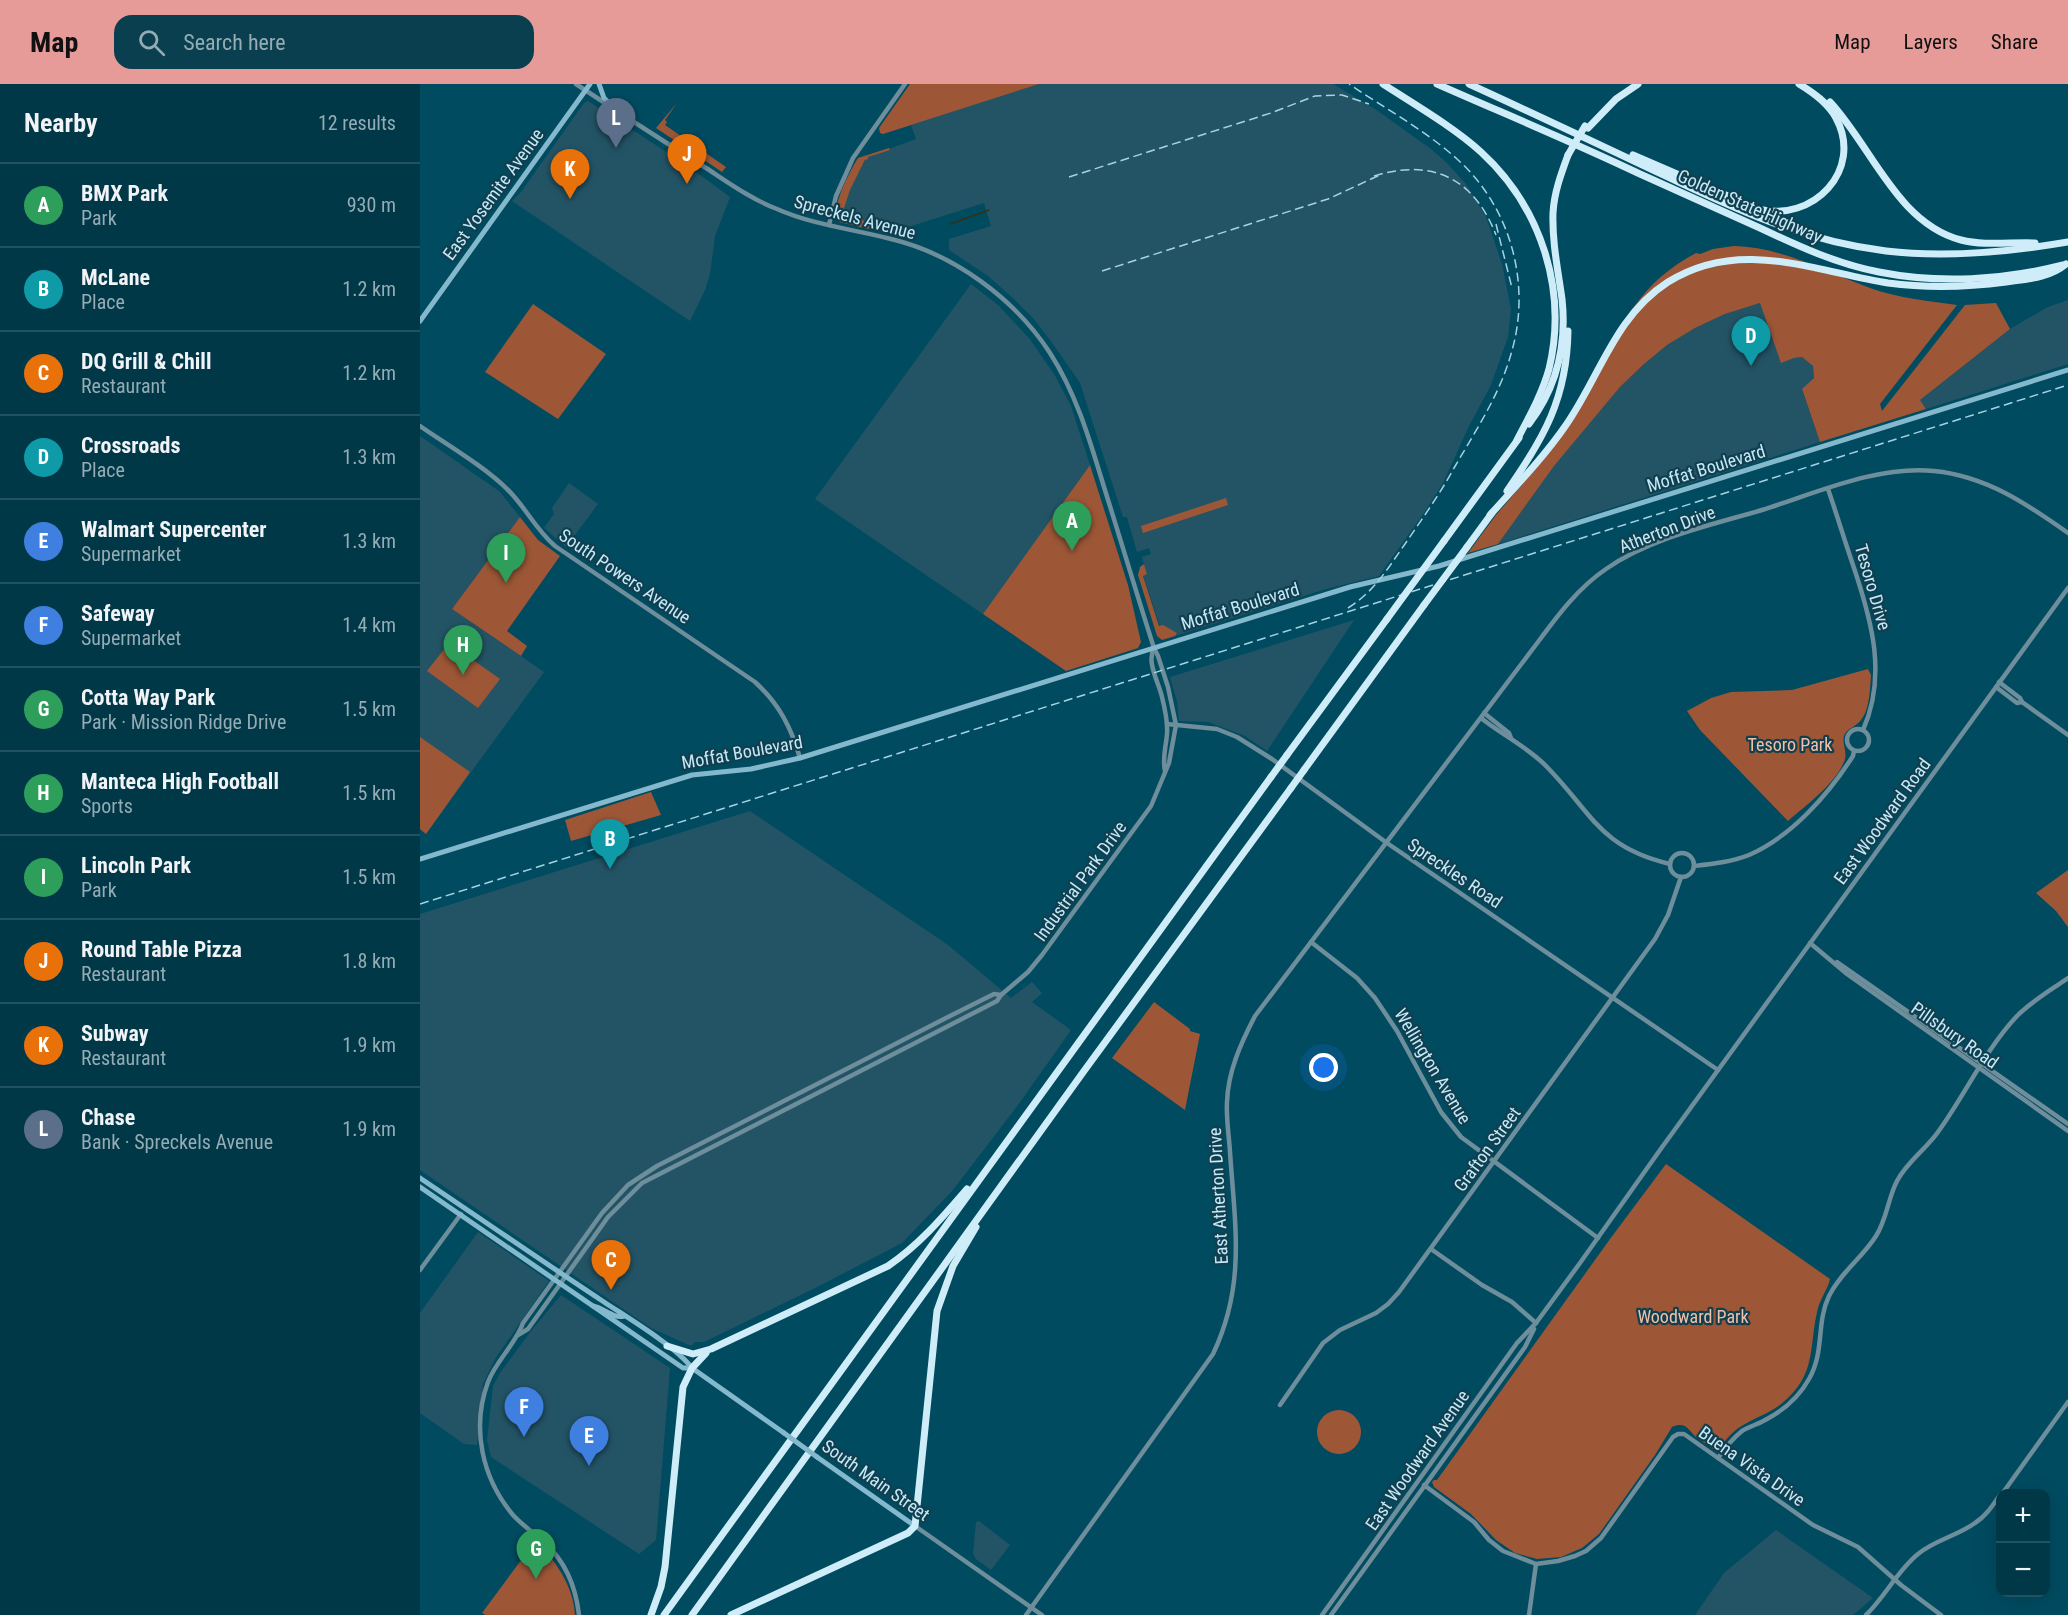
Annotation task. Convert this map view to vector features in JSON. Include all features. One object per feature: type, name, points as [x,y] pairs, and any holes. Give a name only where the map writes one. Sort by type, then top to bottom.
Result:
[{"type":"highway","points":[[1383,84],[1458,135],[1492,162],[1526,207],[1542,242],[1554,293],[1553,346],[1544,385],[1517,440]]},
{"type":"highway","name":"Golden State Highway","points":[[1437,84],[1625,166],[1783,239],[1839,261],[1907,277],[1970,279],[2037,271],[2067,264]]},
{"type":"highway","name":"Golden State Highway","points":[[1469,84],[1729,207],[1819,238],[1887,251],[1930,254],[1955,254],[2068,242]]},
{"type":"highway","points":[[664,1615],[1271,777],[1538,413],[1556,373],[1562,350],[1563,320],[1553,211],[1560,178],[1587,127],[1604,105],[1631,84]]},
{"type":"highway","points":[[1587,127],[1617,99],[1638,84]]},
{"type":"highway","points":[[1585,139],[1603,142],[1758,208],[1774,212],[1796,210],[1817,199],[1832,184],[1844,150],[1842,134],[1835,116],[1823,101],[1799,84]]},
{"type":"highway","points":[[1807,84],[1837,109],[1901,199],[1926,223],[1947,235],[1979,243],[2055,244]]},
{"type":"highway","points":[[692,1615],[981,1213],[1467,547],[1541,439],[1556,405],[1565,373],[1568,314],[1557,222],[1561,187],[1570,156]]},
{"type":"highway","points":[[1490,515],[1520,482],[1567,423],[1616,335],[1632,314],[1654,292],[1688,271],[1731,259],[1765,259],[1889,283],[1919,286],[2023,280],[2056,272],[2067,264]]},
{"type":"highway","points":[[667,1346],[693,1354],[711,1349],[888,1266],[933,1228],[969,1186],[982,1176]]},
{"type":"highway","points":[[731,1615],[908,1533],[915,1526],[937,1311],[950,1273],[975,1230],[981,1213]]},
{"type":"highway","points":[[651,1615],[665,1567],[683,1388],[692,1368],[700,1357],[711,1349]]},
{"type":"main road","name":"East Yosemite Avenue","points":[[420,321],[590,84]]},
{"type":"main road","points":[[599,84],[604,98],[619,112]]},
{"type":"main road","name":"Moffat Boulevard","points":[[420,860],[692,775],[751,769],[800,758],[1350,587],[1449,563],[2068,370]]},
{"type":"main road","name":"South Main Street","points":[[420,1178],[667,1346],[687,1361],[692,1368],[915,1526]]},
{"type":"main road","name":"South Main Street","points":[[420,1187],[683,1368],[692,1368]]},
{"type":"main road","points":[[461,1214],[485,1222]]},
{"type":"main road","points":[[591,1306],[600,1307],[619,1317],[624,1316]]},
{"type":"main road","points":[[646,1342],[651,1335]]},
{"type":"street","name":"Spreckels Avenue","points":[[576,84],[757,200],[798,218],[894,239],[930,253],[958,266],[1012,308],[1044,345],[1067,382],[1085,425],[1154,648]]},
{"type":"street","points":[[829,225],[836,196],[853,158],[905,84]]},
{"type":"street","name":"South Powers Avenue","points":[[420,426],[502,484],[542,534],[555,546],[755,682],[769,695],[783,714],[794,737],[800,758]]},
{"type":"street","name":"Atherton Drive","points":[[1387,843],[1580,590],[1606,568],[1642,548],[1828,489],[1895,471],[1916,470],[1958,474],[1999,489],[2068,533]]},
{"type":"street","name":"Tesoro Drive","points":[[1828,489],[1872,623],[1876,670],[1870,714],[1863,730]]},
{"type":"street","name":"East Woodward Road","points":[[1718,1070],[2068,588]]},
{"type":"street","name":"Industrial Park Drive","points":[[1154,648],[1150,658],[1162,696],[1167,724],[1162,762],[1165,772]]},
{"type":"street","name":"Industrial Park Drive","points":[[518,1335],[528,1329],[608,1217],[632,1191],[651,1177],[997,1001],[1028,972],[1151,806],[1165,772],[1173,749],[1176,725],[1168,687],[1154,648]]},
{"type":"street","points":[[1997,685],[2017,703],[2022,702],[2068,735]]},
{"type":"street","points":[[1482,716],[1507,738],[1511,738],[1546,766],[1588,816],[1610,837],[1633,852],[1649,859],[1671,864]]},
{"type":"street","name":"Spreckles Road","points":[[1167,724],[1217,729],[1237,737],[1272,759],[1387,843],[1718,1070]]},
{"type":"street","points":[[1856,729],[1863,730],[1869,737],[1868,745],[1861,751],[1854,751],[1848,746],[1847,735],[1856,729]]},
{"type":"street","points":[[1694,866],[1719,863],[1747,855],[1773,842],[1833,786],[1854,751]]},
{"type":"street","name":"East Atherton Drive","points":[[1026,1615],[1213,1354],[1223,1333],[1233,1294],[1237,1253],[1227,1102],[1230,1076],[1241,1044],[1255,1016],[1387,843]]},
{"type":"street","points":[[1683,854],[1691,858],[1694,866],[1690,874],[1681,877],[1673,873],[1671,864],[1675,856],[1683,854]]},
{"type":"street","name":"Grafton Street","points":[[1280,1405],[1323,1343],[1340,1330],[1376,1313],[1388,1304],[1431,1250],[1661,928],[1681,877]]},
{"type":"street","name":"Wellington Avenue","points":[[1311,942],[1357,978],[1375,998],[1397,1030],[1448,1122],[1471,1146],[1495,1161],[1598,1238]]},
{"type":"street","name":"Pillsbury Road","points":[[1810,943],[1846,974],[2068,1124]]},
{"type":"street","points":[[1718,1458],[1741,1432],[1783,1409],[1805,1386],[1818,1360],[1824,1310],[1829,1295],[1840,1277],[1877,1235],[1902,1173],[1932,1141],[2017,1016],[2068,978]]},
{"type":"street","name":"Industrial Park Drive","points":[[518,1335],[523,1323],[602,1213],[628,1185],[647,1171],[994,994],[1001,995]]},
{"type":"street","name":"Pillsbury Road","points":[[1981,1066],[2068,1131]]},
{"type":"street","name":"East Woodward Avenue","points":[[1322,1615],[1504,1361],[1536,1323],[1718,1070]]},
{"type":"street","points":[[752,1117],[754,1125]]},
{"type":"street","points":[[719,1134],[722,1141]]},
{"type":"street","points":[[420,1270],[461,1214]]},
{"type":"street","points":[[1431,1250],[1482,1285],[1512,1302],[1536,1323]]},
{"type":"street","name":"East Woodward Avenue","points":[[1331,1615],[1525,1347],[1536,1323]]},
{"type":"street","points":[[518,1335],[488,1380],[480,1416],[483,1455],[490,1477],[504,1503],[515,1517],[546,1544],[562,1564],[571,1583],[579,1615]]},
{"type":"street","points":[[2005,1489],[2068,1402]]},
{"type":"street","name":"Buena Vista Drive","points":[[1536,1564],[1569,1558],[1593,1546],[1676,1435],[1684,1434],[1813,1526],[1857,1547],[1941,1615]]},
{"type":"street","points":[[1424,1485],[1474,1522],[1503,1551],[1536,1564],[1529,1615]]},
{"type":"street","points":[[1866,1615],[1883,1597],[1908,1563],[1920,1552],[1975,1523],[1996,1501]]},
{"type":"street","name":"South Main Street","points":[[915,1526],[1042,1615]]},
{"type":"shaded area","points":[[1039,84],[1333,84],[1375,109],[1431,149],[1466,184],[1486,217],[1502,264],[1511,309],[1508,337],[1491,385],[1443,483],[1379,576],[1326,589],[1175,636],[1177,633],[1160,626],[1143,575],[1147,574],[1142,557],[1151,554],[1149,548],[1137,552],[1127,517],[1123,517],[1080,383],[1033,318],[988,276],[949,250],[949,239],[991,226],[984,203],[902,229],[842,216],[850,190],[867,157],[916,139],[911,125]]},
{"type":"shaded area","points":[[588,101],[685,164],[730,197],[715,236],[710,274],[705,290],[690,321],[512,201],[521,192],[584,103]]},
{"type":"shaded area","points":[[971,284],[998,305],[1029,338],[1054,374],[1071,406],[1090,465],[983,614],[815,499]]},
{"type":"shaded area","points":[[2068,300],[2068,364],[1926,409],[1920,400],[2010,329],[2048,307]]},
{"type":"shaded area","points":[[1760,303],[1781,362],[1802,357],[1813,366],[1814,378],[1802,390],[1820,442],[1498,544],[1554,466],[1620,387],[1644,364],[1667,345],[1695,328],[1725,314]]},
{"type":"shaded area","points":[[420,436],[499,491],[520,517],[452,609],[544,672],[426,834],[420,829]]},
{"type":"shaded area","points":[[569,483],[598,504],[566,547],[544,528],[554,514],[552,508]]},
{"type":"shaded area","points":[[1354,620],[1267,751],[1245,736],[1208,722],[1179,721],[1177,701],[1170,677]]},
{"type":"shaded area","points":[[750,811],[948,945],[1011,998],[1032,982],[1042,993],[1032,1002],[1071,1030],[1018,1105],[953,1190],[902,1243],[817,1287],[704,1342],[695,1342],[691,1346],[651,1328],[420,1170],[420,914]]},
{"type":"shaded area","points":[[478,1232],[549,1281],[495,1359],[483,1384],[477,1445],[464,1444],[420,1413],[420,1313]]},
{"type":"shaded area","points":[[561,1295],[670,1368],[656,1540],[639,1554],[491,1457],[487,1440],[493,1386],[531,1331]]},
{"type":"shaded area","points":[[979,1521],[1010,1545],[991,1570],[973,1554],[976,1522]]},
{"type":"shaded area","points":[[1776,1530],[1873,1598],[1853,1615],[1695,1615],[1724,1573]]},
{"type":"green space","points":[[910,84],[1039,84],[883,134],[880,133],[879,128]]},
{"type":"green space","points":[[677,103],[665,120],[667,122],[665,125],[726,167],[722,172],[656,128]]},
{"type":"green space","points":[[889,148],[890,150],[865,160],[850,190],[842,215],[873,223],[871,227],[868,229],[839,222],[837,208],[839,199],[858,158]]},
{"type":"green space","points":[[1734,246],[1752,247],[1804,261],[1870,288],[1891,294],[1957,305],[1880,404],[1882,411],[1965,305],[1996,303],[2010,329],[1920,400],[1926,409],[1820,442],[1802,389],[1814,378],[1813,366],[1802,357],[1781,363],[1760,303],[1725,314],[1667,345],[1644,364],[1620,387],[1554,466],[1498,544],[1468,553],[1496,515],[1560,438],[1634,307],[1647,290],[1669,270],[1696,253]]},
{"type":"green space","points":[[533,304],[606,354],[558,419],[485,372]]},
{"type":"green space","points":[[1090,465],[1128,585],[1141,642],[1138,648],[1066,671],[983,614]]},
{"type":"green space","points":[[1226,498],[1228,505],[1143,533],[1141,526]]},
{"type":"green space","points":[[520,517],[538,540],[560,556],[507,631],[527,646],[521,656],[452,609]]},
{"type":"green space","points":[[1144,564],[1147,574],[1143,576],[1159,626],[1163,625],[1177,633],[1175,636],[1162,640],[1157,636],[1138,575],[1140,567]]},
{"type":"green space","points":[[449,643],[500,679],[478,708],[427,671]]},
{"type":"green space","name":"Tesoro Park","points":[[1868,669],[1871,675],[1868,704],[1861,720],[1844,736],[1845,759],[1841,768],[1821,793],[1788,821],[1700,730],[1687,711],[1711,698],[1731,692],[1792,690]]},
{"type":"green space","points":[[420,737],[470,772],[426,834],[420,829]]},
{"type":"green space","points":[[651,792],[661,815],[571,841],[565,820]]},
{"type":"green space","points":[[2068,870],[2068,927],[2056,911],[2036,893]]},
{"type":"green space","points":[[1154,1002],[1190,1031],[1200,1034],[1185,1110],[1112,1058]]},
{"type":"green space","name":"Woodward Park","points":[[1666,1164],[1830,1279],[1818,1308],[1810,1360],[1806,1371],[1793,1393],[1781,1404],[1737,1429],[1718,1449],[1713,1449],[1684,1426],[1672,1427],[1599,1534],[1582,1548],[1561,1557],[1537,1559],[1515,1553],[1496,1540],[1471,1514],[1434,1487],[1432,1482],[1437,1480]]},
{"type":"green space","points":[[1339,1410],[1355,1416],[1361,1432],[1355,1448],[1339,1454],[1323,1448],[1317,1432],[1323,1416]]},
{"type":"green space","points":[[536,1540],[562,1574],[571,1594],[575,1615],[486,1615],[482,1613]]},
{"type":"waterway","points":[[950,224],[989,210]]},
{"type":"railway","points":[[1348,608],[1365,595],[1386,571],[1437,497],[1478,427],[1494,398],[1511,354],[1517,328],[1519,301],[1512,249],[1491,200],[1476,178],[1432,138],[1349,84]]},
{"type":"railway","points":[[1069,177],[1271,113],[1315,96],[1342,95],[1369,104]]},
{"type":"railway","points":[[1374,176],[1395,171],[1414,170],[1448,177],[1476,199],[1487,215],[1496,235]]},
{"type":"railway","points":[[1102,271],[1328,199],[1382,174]]},
{"type":"railway","points":[[1496,224],[1512,288]]},
{"type":"railway","points":[[420,904],[2068,385]]},
{"type":"place","name":"Chase","points":[[616,148]]},
{"type":"place","name":"Round Table Pizza","points":[[687,184]]},
{"type":"place","name":"Subway","points":[[570,199]]},
{"type":"place","name":"Crossroads","points":[[1751,366]]},
{"type":"place","name":"BMX Park","points":[[1072,551]]},
{"type":"place","name":"Lincoln Park","points":[[506,583]]},
{"type":"place","name":"Manteca High Football","points":[[463,675]]},
{"type":"place","name":"McLane","points":[[610,869]]},
{"type":"place","name":"DQ Grill & Chill","points":[[611,1290]]},
{"type":"place","name":"Safeway","points":[[524,1437]]},
{"type":"place","name":"Walmart Supercenter","points":[[589,1466]]},
{"type":"place","name":"Cotta Way Park","points":[[536,1579]]}]
